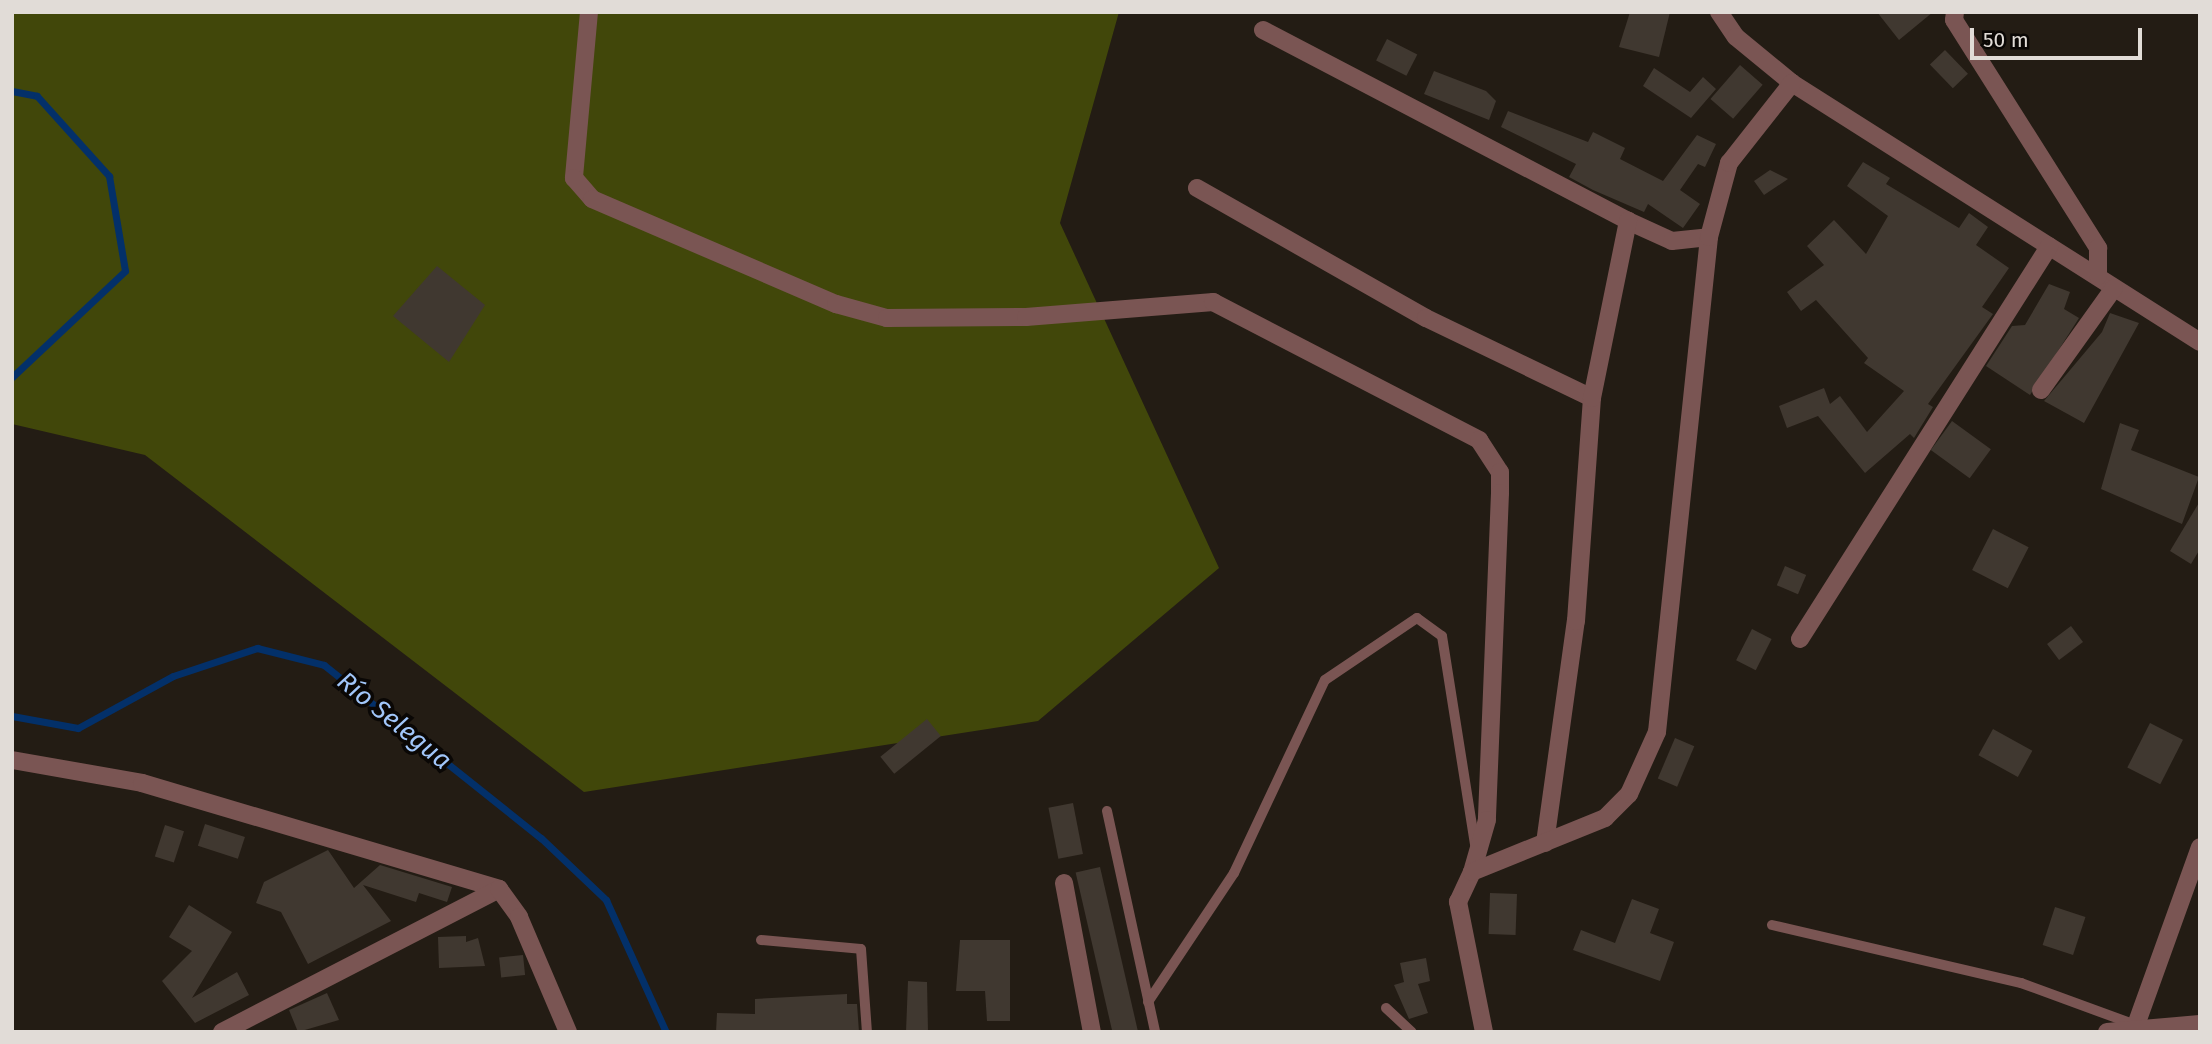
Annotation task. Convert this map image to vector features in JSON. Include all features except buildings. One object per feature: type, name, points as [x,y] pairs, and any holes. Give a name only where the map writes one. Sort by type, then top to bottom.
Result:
[{"type":"street","points":[[589,12],[574,178],[592,199],[836,304],[887,318],[1026,317],[1213,302],[1479,440],[1500,472],[1487,820],[1472,872],[1458,902],[1484,1032]]},
{"type":"street","points":[[1719,12],[1735,37],[1792,83],[2200,342]]},
{"type":"street","points":[[1955,12],[1954,20],[2098,248],[2098,276]]},
{"type":"street","points":[[1263,30],[1628,221],[1672,241],[1709,237]]},
{"type":"street","points":[[1472,872],[1605,818],[1629,794],[1657,732],[1709,237],[1729,163],[1792,83]]},
{"type":"street","points":[[1197,188],[1426,318],[1592,398]]},
{"type":"street","points":[[1545,842],[1576,621],[1592,398],[1628,221]]},
{"type":"street","points":[[1800,639],[2049,246]]},
{"type":"street","points":[[2041,390],[2114,288]]},
{"type":"street","points":[[12,760],[142,783],[499,889],[519,917],[568,1032]]},
{"type":"street","points":[[2136,1025],[2200,847]]},
{"type":"street","points":[[1064,884],[1092,1032]]},
{"type":"street","points":[[222,1032],[499,889]]},
{"type":"street","points":[[2107,1032],[2136,1025],[2200,1024]]},
{"type":"lane","points":[[1148,1002],[1234,873],[1325,680],[1417,618],[1442,636],[1477,853]]},
{"type":"lane","points":[[1107,811],[1155,1032]]},
{"type":"lane","points":[[1772,925],[2021,983],[2136,1025]]},
{"type":"lane","points":[[761,940],[861,948],[867,1032]]},
{"type":"lane","points":[[1386,1008],[1412,1032]]},
{"type":"green space","points":[[12,12],[1119,12],[1060,223],[1219,568],[1038,721],[584,792],[145,455],[12,424]]},
{"type":"waterway","name":"Río Selegua","points":[[12,91],[37,96],[109,176],[125,271],[12,377]]},
{"type":"waterway","name":"Río Selegua","points":[[12,716],[78,728],[173,676],[257,648],[324,665],[541,838],[606,900],[666,1032]]}]
